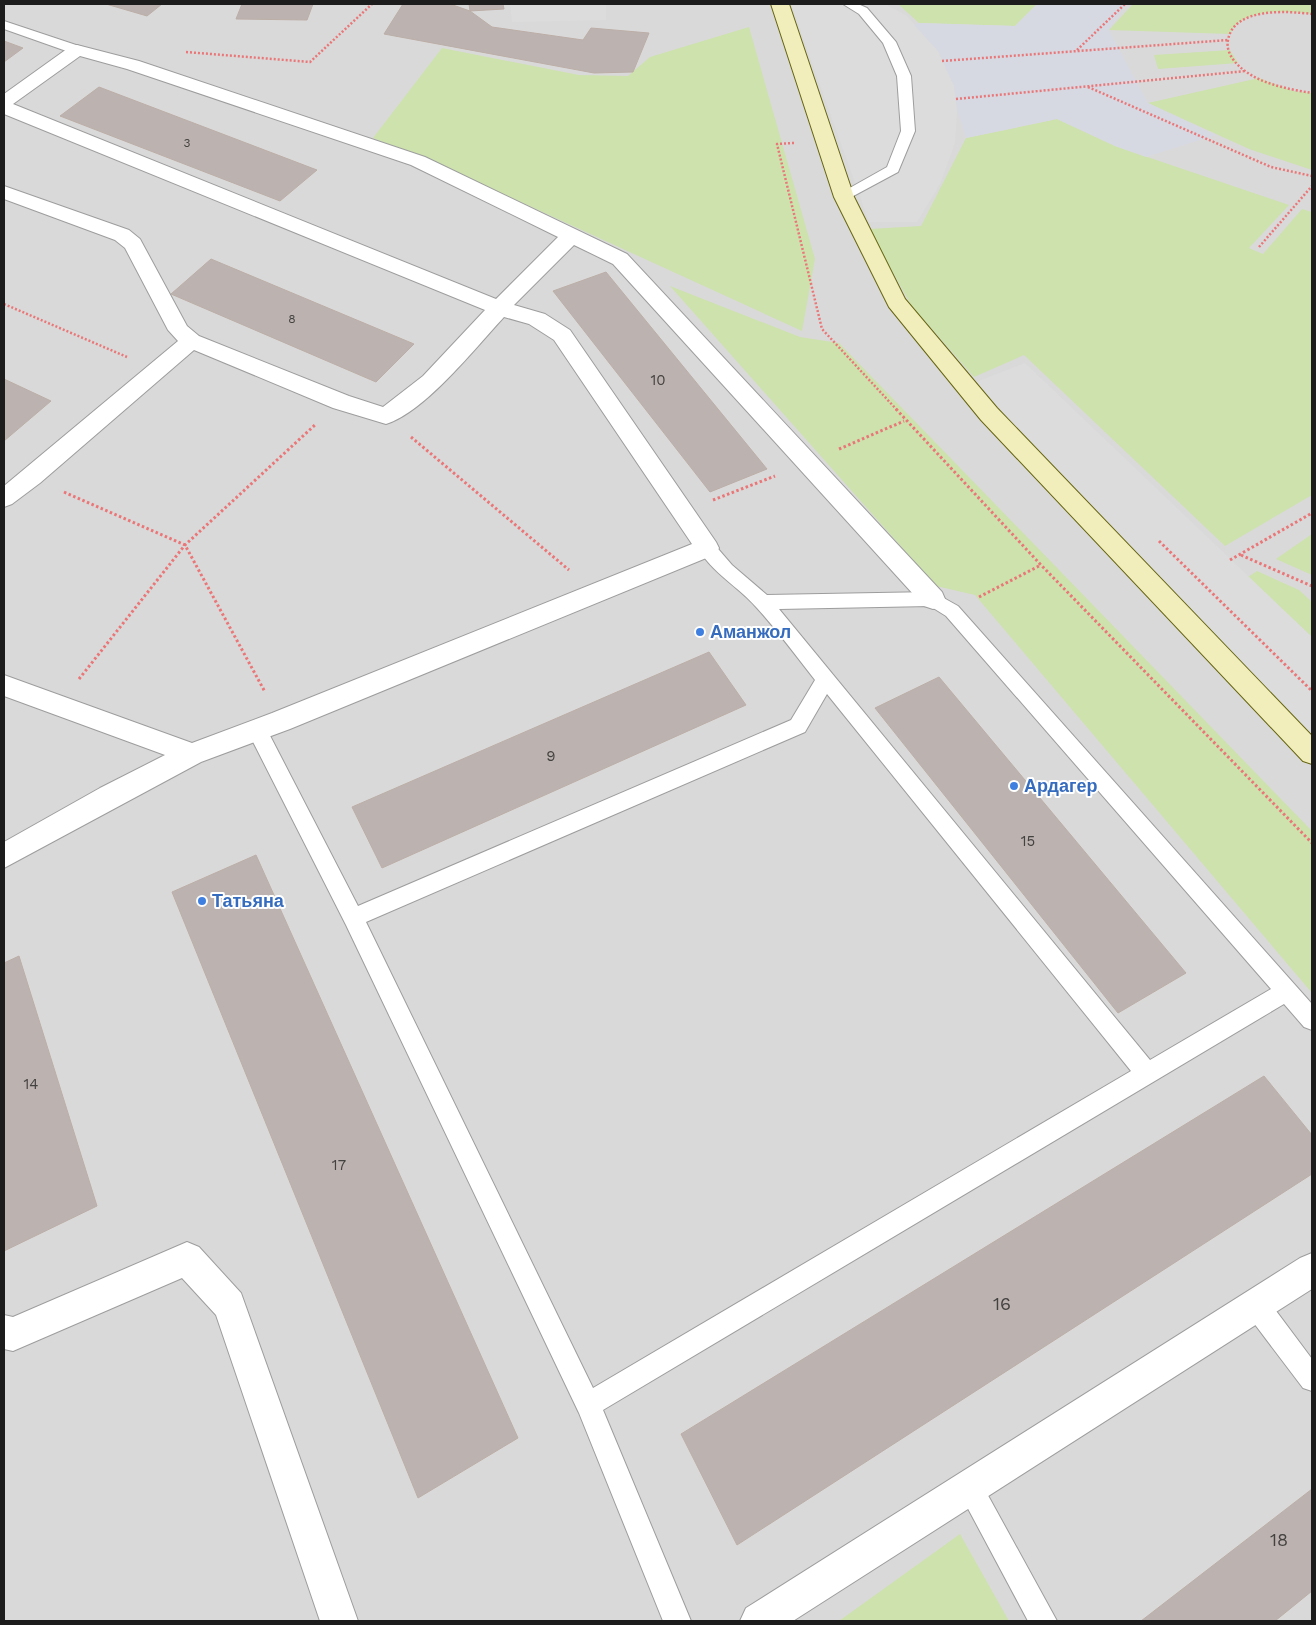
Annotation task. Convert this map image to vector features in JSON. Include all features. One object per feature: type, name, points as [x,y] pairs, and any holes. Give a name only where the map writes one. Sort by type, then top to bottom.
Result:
[{"type":"main road","points":[[780,4],[844,197],[896,302],[989,414],[1312,753]]},
{"type":"street","points":[[4,102],[77,50],[133,65],[418,161],[620,259],[933,598]]},
{"type":"street","points":[[4,107],[499,308],[537,319],[562,335],[706,548],[281,721],[192,754],[110,796],[4,856]]},
{"type":"street","points":[[4,192],[122,236],[134,244],[179,330],[190,341],[341,402],[386,416],[405,404],[437,376],[499,308],[572,235]]},
{"type":"street","points":[[4,498],[32,477],[190,341]]},
{"type":"street","points":[[4,685],[192,754]]},
{"type":"street","points":[[4,1332],[13,1334],[187,1259],[229,1305],[339,1621]]},
{"type":"street","points":[[758,1621],[1312,1270]]},
{"type":"lane","points":[[844,197],[893,169],[908,131],[904,76],[889,42],[862,11],[849,4]]},
{"type":"lane","points":[[4,25],[77,50]]},
{"type":"lane","points":[[706,548],[726,570],[763,602],[1147,1074]]},
{"type":"lane","points":[[763,602],[933,598],[952,611],[1312,1020]]},
{"type":"lane","points":[[353,918],[798,726],[825,680]]},
{"type":"lane","points":[[257,730],[353,918],[588,1405],[677,1621]]},
{"type":"lane","points":[[588,1405],[1287,990]]},
{"type":"lane","points":[[1256,1305],[1312,1379]]},
{"type":"lane","points":[[970,1488],[1042,1621]]},
{"type":"path","points":[[133,65],[172,51],[310,62],[372,4]]},
{"type":"path","points":[[1077,50],[1125,4]]},
{"type":"path","points":[[1312,14],[1286,11],[1262,13],[1244,20],[1231,30],[1227,43],[1232,57],[1246,71],[1267,83],[1293,91],[1312,93]]},
{"type":"path","points":[[942,60],[1228,40]]},
{"type":"path","points":[[956,99],[1246,71]]},
{"type":"path","points":[[1087,87],[1271,167],[1312,176]]},
{"type":"path","points":[[826,142],[777,144],[822,329],[1041,565],[1312,843]]},
{"type":"path","points":[[1259,247],[1312,186]]},
{"type":"path","points":[[4,304],[158,370]]},
{"type":"path","points":[[59,705],[185,545],[341,402]]},
{"type":"path","points":[[386,416],[596,593]]},
{"type":"path","points":[[32,477],[185,545],[281,721]]},
{"type":"path","points":[[1230,560],[1312,513]]},
{"type":"path","points":[[1156,538],[1312,691]]},
{"type":"path","points":[[1241,554],[1312,586]]},
{"type":"path","points":[[952,611],[1041,565]]},
{"type":"shaded area","points":[[4,4],[1312,4],[1312,1621],[4,1621]]},
{"type":"shaded area","points":[[510,4],[606,4],[606,20],[512,22]]},
{"type":"shaded area","points":[[791,4],[885,4],[907,16],[938,51],[954,86],[957,110],[955,143],[940,184],[917,222],[869,222]]},
{"type":"shaded area","points":[[1037,4],[1126,4],[1109,30],[1148,103],[1216,135],[1146,157],[1115,146],[1057,119],[966,138],[957,110],[954,86],[938,51],[914,25],[919,23],[1015,26]]},
{"type":"shaded area","points":[[1025,363],[1312,637],[1312,752],[966,386]]},
{"type":"green space","points":[[898,4],[1037,4],[1015,26],[919,23]]},
{"type":"green space","points":[[1133,4],[1312,4],[1312,14],[1279,12],[1255,15],[1244,19],[1236,25],[1230,34],[1109,30]]},
{"type":"green space","points":[[749,27],[815,259],[802,331],[444,167],[373,138],[442,48],[579,75],[628,76],[650,57]]},
{"type":"green space","points":[[1230,50],[1238,63],[1158,69],[1154,55]]},
{"type":"green space","points":[[1259,78],[1293,91],[1312,93],[1312,170],[1249,149],[1148,103]]},
{"type":"green space","points":[[1057,119],[1115,146],[1289,205],[1249,248],[1263,254],[1302,209],[1312,212],[1312,495],[1225,546],[1024,355],[974,377],[911,305],[869,229],[921,226],[966,138]]},
{"type":"green space","points":[[670,286],[800,337],[839,343],[1312,831],[1312,993],[975,595],[936,586]]},
{"type":"green space","points":[[1312,534],[1312,575],[1276,559]]},
{"type":"green space","points":[[1257,571],[1299,590],[1312,602],[1312,637],[1248,577]]},
{"type":"green space","points":[[960,1534],[1009,1621],[839,1621]]},
{"type":"building","points":[[106,4],[162,4],[147,16]]},
{"type":"building","points":[[242,4],[313,4],[307,20],[236,19]]},
{"type":"building","points":[[403,4],[450,4],[470,11],[492,27],[583,40],[591,28],[649,33],[633,72],[594,73],[384,34]]},
{"type":"building","points":[[469,4],[503,4],[504,9],[470,11]]},
{"type":"building","points":[[4,41],[23,48],[4,62]]},
{"type":"building","points":[[99,87],[317,170],[280,201],[60,116]]},
{"type":"building","points":[[211,259],[414,344],[376,382],[171,294]]},
{"type":"building","points":[[606,272],[767,469],[710,492],[553,291]]},
{"type":"building","points":[[4,379],[51,401],[4,441]]},
{"type":"building","points":[[709,652],[746,705],[382,868],[352,807]]},
{"type":"building","points":[[939,677],[1186,973],[1118,1013],[875,708]]},
{"type":"building","points":[[256,855],[518,1438],[418,1498],[172,892]]},
{"type":"building","points":[[19,956],[97,1206],[4,1251],[4,963]]},
{"type":"building","points":[[1264,1076],[1312,1135],[1312,1174],[737,1545],[681,1434]]},
{"type":"building","points":[[1312,1489],[1312,1591],[1275,1621],[1141,1621]]},
{"type":"place","name":"Аманжол","points":[[700,632]]},
{"type":"place","name":"Ардагер","points":[[1014,786]]},
{"type":"place","name":"Татьяна","points":[[202,901]]}]
